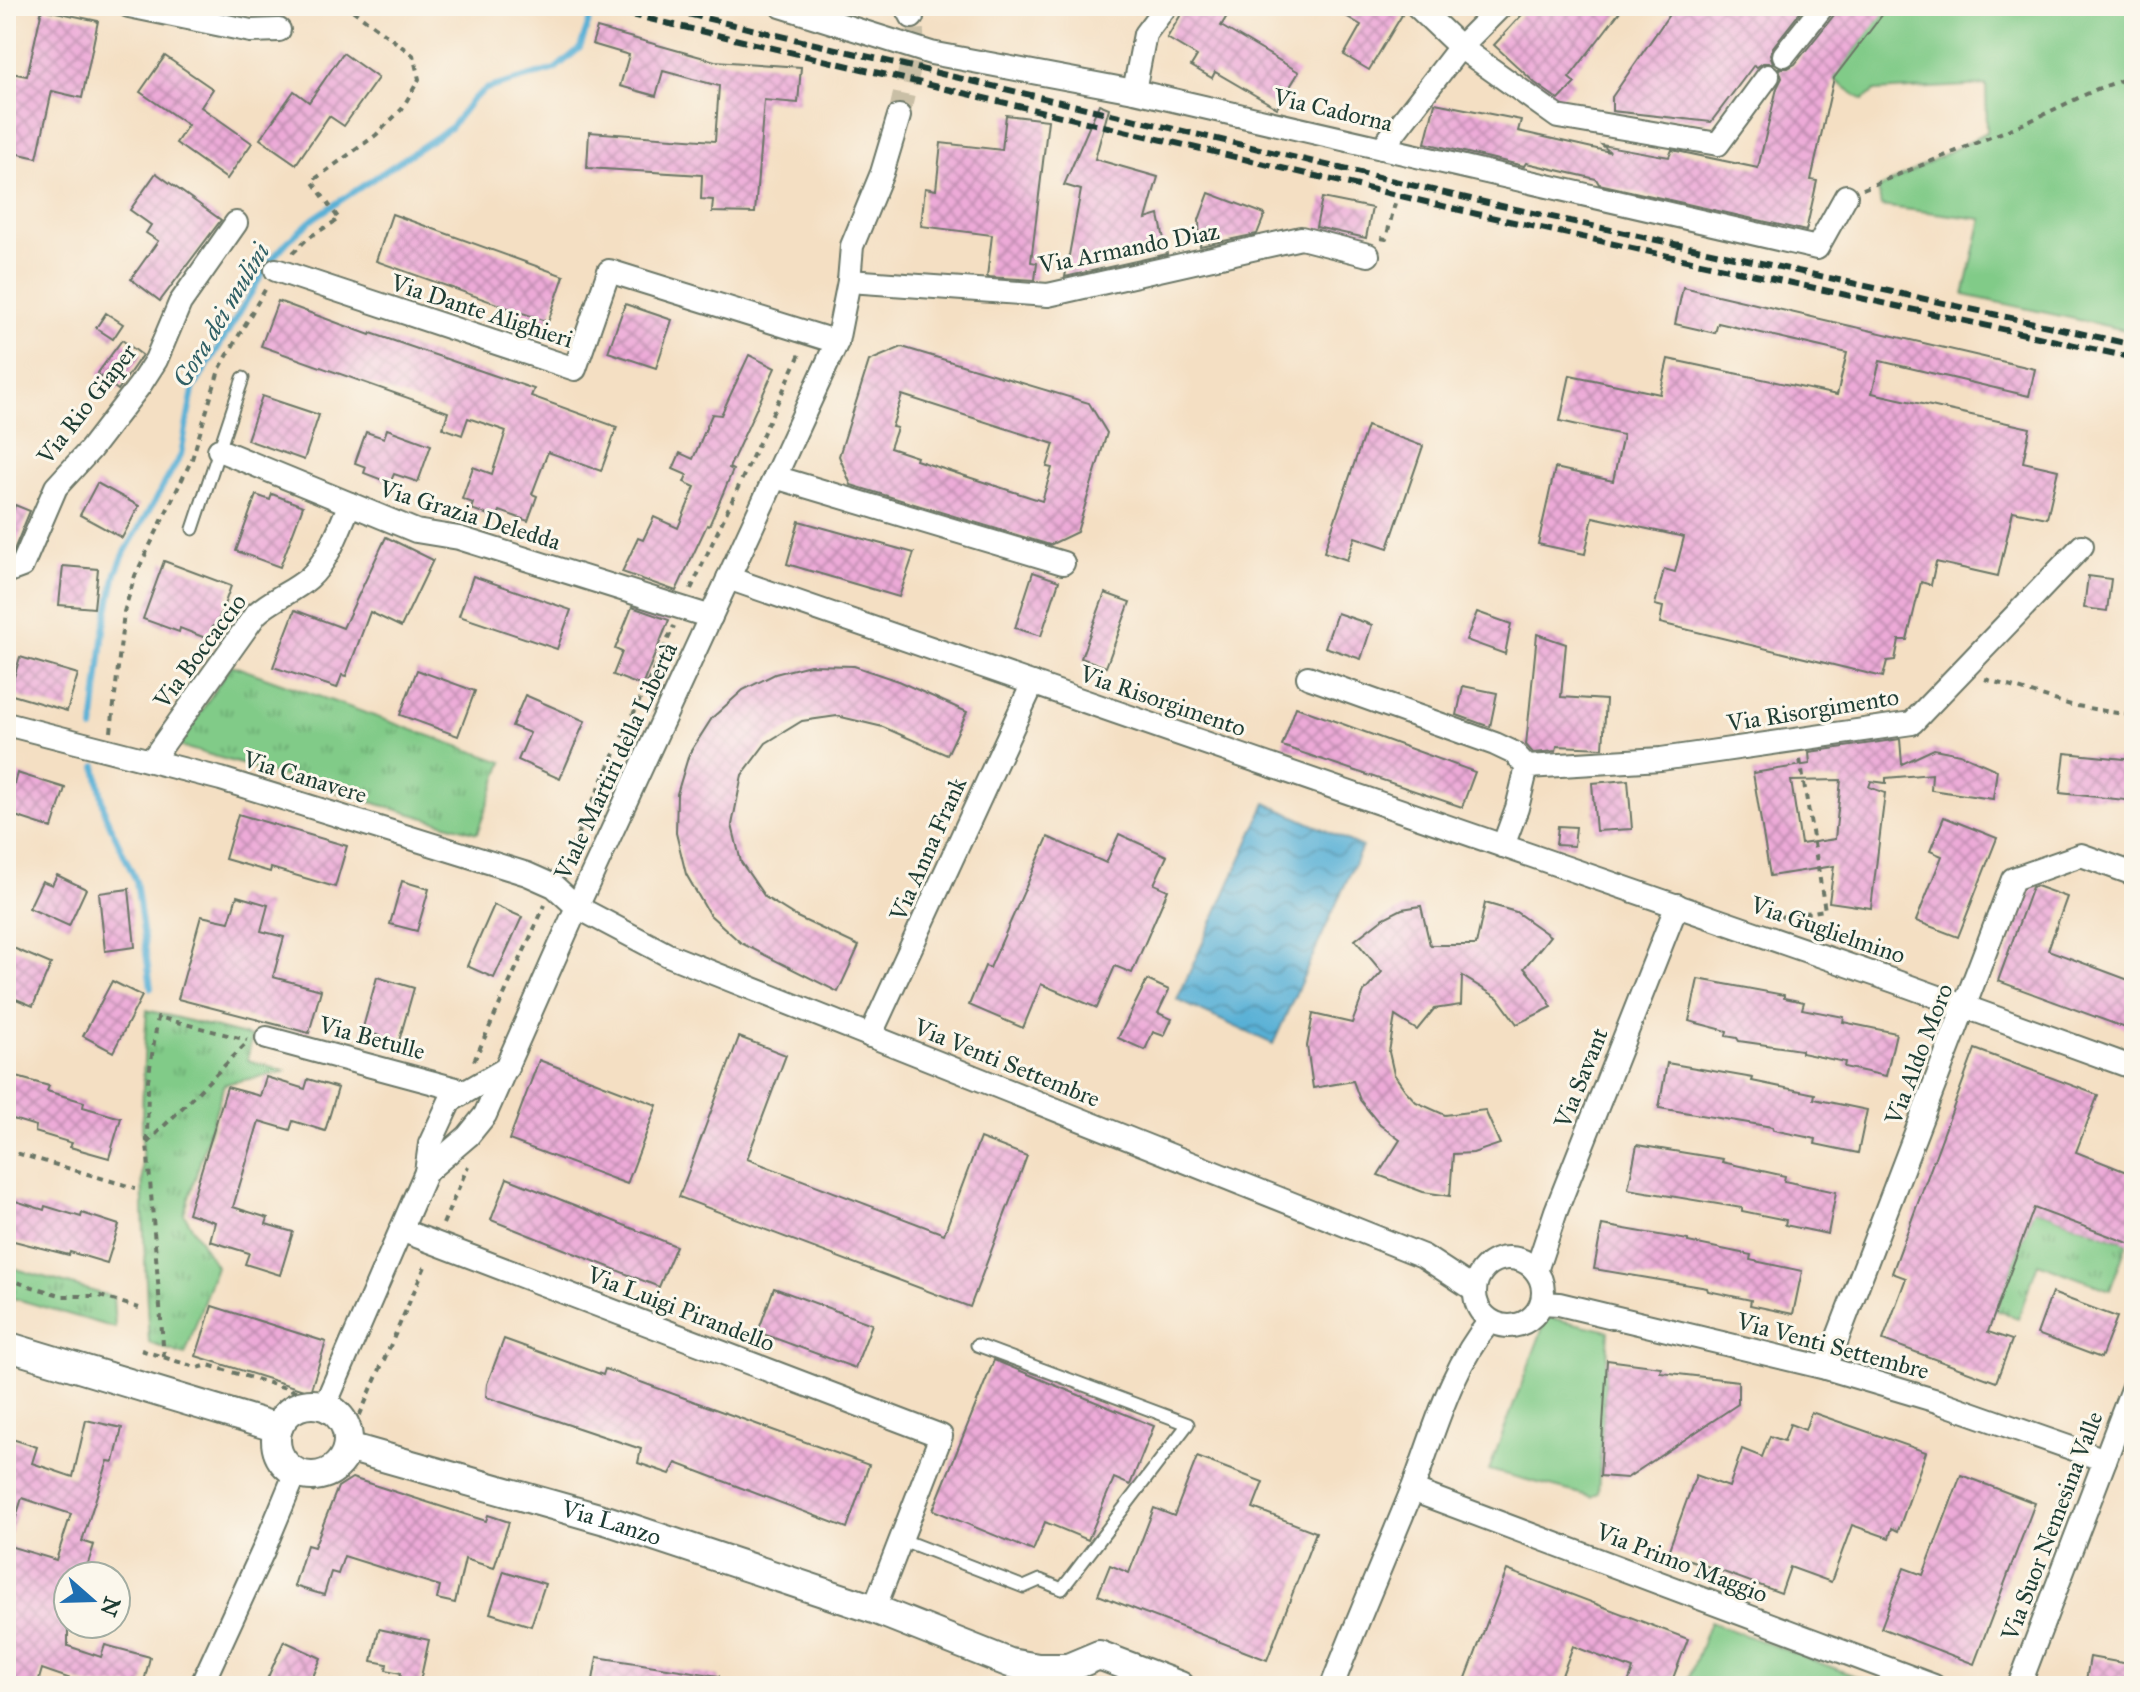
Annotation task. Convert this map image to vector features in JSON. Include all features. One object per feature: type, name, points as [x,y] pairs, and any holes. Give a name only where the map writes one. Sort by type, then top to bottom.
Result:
[{"type":"street","points":[[129,6],[251,31],[279,30]]},
{"type":"street","name":"Via Cadorna","points":[[781,6],[931,53],[1134,91],[1817,248],[1846,196]]},
{"type":"street","points":[[1134,91],[1145,34],[1166,6]]},
{"type":"street","points":[[1417,6],[1460,47],[1558,117],[1718,144],[1768,76]]},
{"type":"street","points":[[1382,148],[1460,47],[1501,6]]},
{"type":"street","points":[[1784,55],[1823,6]]},
{"type":"street","name":"Viale Martiri della Libertà","points":[[426,1172],[468,1136],[485,1115],[577,907],[837,342],[849,281],[852,246],[882,173],[899,116]]},
{"type":"street","name":"Via Rio Giaper","points":[[6,572],[22,566],[56,487],[90,450],[140,385],[156,360],[180,303],[236,223]]},
{"type":"street","name":"Via Armando Diaz","points":[[849,281],[1048,295],[1301,238],[1368,255]]},
{"type":"street","name":"Via Dante Alighieri","points":[[276,270],[575,369],[609,271],[837,342]]},
{"type":"street","name":"Via Grazia Deledda","points":[[219,450],[416,531],[459,538],[711,617]]},
{"type":"street","points":[[775,477],[1063,563]]},
{"type":"street","name":"Via Boccaccio","points":[[152,760],[256,614],[270,601],[309,578],[321,565],[350,504]]},
{"type":"street","name":"Via Risorgimento","points":[[1527,767],[1661,759],[1912,723],[2082,546]]},
{"type":"street","name":"Via Risorgimento","points":[[728,578],[1503,846]]},
{"type":"street","points":[[1308,677],[1514,753],[1527,767],[1503,846]]},
{"type":"street","name":"Via Anna Frank","points":[[870,1036],[1033,683]]},
{"type":"street","name":"Via Canavere","points":[[6,724],[221,779],[527,874],[554,886],[577,907]]},
{"type":"street","name":"Via Guglielmino","points":[[1503,846],[2134,1068]]},
{"type":"street","name":"Via Aldo Moro","points":[[1826,1368],[2013,879],[2081,855],[2134,874]]},
{"type":"street","name":"Via Savant","points":[[1536,1271],[1556,1211],[1677,905]]},
{"type":"street","name":"Via Venti Settembre","points":[[577,907],[668,955],[1423,1256],[1475,1290]]},
{"type":"street","name":"Via Betulle","points":[[258,1039],[464,1091]]},
{"type":"street","name":"Viale Martiri della Libertà","points":[[326,1403],[426,1172],[430,1144],[450,1101],[507,1068]]},
{"type":"street","name":"Via Luigi Pirandello","points":[[401,1230],[941,1436],[900,1539]]},
{"type":"street","name":"Via Venti Settembre","points":[[1423,1256],[1486,1267]]},
{"type":"street","points":[[1517,1259],[1536,1271],[1543,1292],[1537,1312],[1520,1324],[1500,1325],[1482,1313],[1475,1290],[1479,1276],[1486,1267],[1495,1261],[1517,1259]]},
{"type":"street","name":"Via Venti Settembre","points":[[1542,1303],[1559,1304],[1826,1368],[1937,1401],[2105,1460]]},
{"type":"street","points":[[1332,1686],[1448,1393],[1471,1347],[1490,1321]]},
{"type":"street","points":[[6,1346],[278,1428]]},
{"type":"street","name":"Via Suor Nemesina Valle","points":[[2019,1686],[2134,1384]]},
{"type":"street","points":[[326,1403],[346,1427],[348,1447],[344,1457],[328,1472],[306,1476],[286,1465],[279,1454],[276,1441],[278,1428],[285,1416],[297,1407],[326,1403]]},
{"type":"street","name":"Via Lanzo","points":[[348,1447],[609,1521],[874,1609],[1010,1663],[1038,1668],[1061,1677]]},
{"type":"street","points":[[201,1686],[296,1472]]},
{"type":"street","name":"Via Primo Maggio","points":[[1412,1490],[1934,1686]]},
{"type":"street","points":[[874,1609],[900,1539]]},
{"type":"street","points":[[1061,1677],[1099,1655],[1180,1686]]},
{"type":"street","name":"Via Lanzo","points":[[1010,1663],[1031,1686]]},
{"type":"lane","points":[[193,529],[243,378]]},
{"type":"lane","points":[[900,1539],[1024,1587],[1040,1580],[1062,1589],[1188,1424],[977,1345]]},
{"type":"path","points":[[334,212],[312,181],[376,135],[402,109],[419,79],[413,55],[347,6]]},
{"type":"path","points":[[1846,196],[2134,76]]},
{"type":"path","points":[[1386,239],[1395,203]]},
{"type":"path","points":[[1959,671],[2071,705],[2134,716]]},
{"type":"path","points":[[1766,936],[1773,918],[1825,910],[1797,739]]},
{"type":"path","points":[[164,1357],[147,1143],[148,1080],[158,1017],[258,1039]]},
{"type":"path","points":[[147,1143],[258,1039]]},
{"type":"path","points":[[6,1150],[135,1188]]},
{"type":"path","points":[[6,1279],[63,1296],[100,1296],[139,1308]]},
{"type":"path","points":[[141,1350],[198,1368],[208,1365],[347,1410],[358,1419]]},
{"type":"green space","points":[[1888,6],[2134,6],[2134,332],[1964,295],[1982,219],[1881,206],[1878,189],[1987,132],[1986,85],[1875,91],[1863,100],[1833,79]]},
{"type":"green space","points":[[231,665],[503,762],[477,833],[179,746]]},
{"type":"green space","points":[[147,1010],[252,1037],[247,1060],[287,1071],[224,1084],[184,1214],[216,1266],[185,1355],[149,1343],[142,1135]]},
{"type":"green space","points":[[2034,1208],[2127,1243],[2110,1290],[2038,1263],[2018,1318],[1996,1310]]},
{"type":"green space","points":[[6,1266],[113,1297],[115,1328],[6,1296]]},
{"type":"green space","points":[[1547,1317],[1609,1331],[1598,1493],[1592,1497],[1489,1470]]},
{"type":"green space","points":[[1710,1622],[1882,1686],[1686,1686]]},
{"type":"water","points":[[1266,803],[1362,847],[1273,1044],[1177,1000]]},
{"type":"building","points":[[1186,6],[1233,6],[1221,26],[1299,72],[1277,108],[1215,72],[1212,78],[1191,66],[1197,56],[1167,38]]},
{"type":"building","points":[[1329,6],[1386,6],[1402,15],[1369,70],[1344,55],[1361,25]]},
{"type":"building","points":[[1530,6],[1624,6],[1569,78],[1575,83],[1559,100],[1535,83],[1494,45]]},
{"type":"building","points":[[1675,6],[1805,6],[1773,47],[1770,54],[1773,63],[1754,65],[1711,122],[1612,111],[1612,97]]},
{"type":"building","points":[[1837,6],[1889,6],[1834,78],[1811,180],[1817,181],[1806,231],[1599,184],[1596,179],[1425,143],[1435,103],[1521,120],[1518,131],[1610,152],[1602,145],[1669,157],[1672,150],[1758,168],[1782,78],[1779,68],[1795,64],[1834,15]]},
{"type":"building","points":[[42,9],[98,21],[82,98],[52,91],[37,158],[6,151],[6,72],[27,76]]},
{"type":"building","points":[[597,28],[715,61],[801,67],[798,103],[764,100],[755,213],[712,212],[713,200],[701,199],[702,175],[587,168],[589,132],[715,141],[719,86],[663,71],[656,96],[620,86],[629,55],[592,44]]},
{"type":"building","points":[[343,53],[378,78],[344,126],[329,116],[296,164],[260,139],[294,91],[309,102]]},
{"type":"building","points":[[165,56],[213,89],[201,107],[252,143],[227,179],[176,143],[188,125],[140,92]]},
{"type":"building","points":[[1099,104],[1109,108],[1095,159],[1158,177],[1146,219],[1159,215],[1167,254],[1065,277],[1081,190],[1064,185]]},
{"type":"building","points":[[1006,115],[1048,120],[1031,262],[1037,263],[1035,280],[987,277],[992,235],[921,226],[925,188],[936,190],[941,143],[1002,150]]},
{"type":"building","points":[[156,173],[221,220],[160,301],[131,279],[158,241],[146,233],[151,225],[130,210]]},
{"type":"building","points":[[1209,193],[1265,214],[1257,234],[1200,246],[1199,220]]},
{"type":"building","points":[[1322,198],[1372,208],[1366,238],[1316,227]]},
{"type":"building","points":[[392,214],[564,276],[548,322],[376,261]]},
{"type":"building","points":[[1683,287],[2035,369],[2029,396],[1880,361],[1872,393],[2030,428],[2023,462],[2058,470],[2047,518],[2013,511],[1998,576],[1936,562],[1931,585],[1921,582],[1907,640],[1899,640],[1895,660],[1887,661],[1883,677],[1660,623],[1663,607],[1655,605],[1664,569],[1675,572],[1684,537],[1593,517],[1585,554],[1538,544],[1555,468],[1613,481],[1623,435],[1560,421],[1570,375],[1660,394],[1668,359],[1837,395],[1847,353],[1718,323],[1715,333],[1675,324]]},
{"type":"building","points":[[278,301],[534,389],[531,396],[617,427],[601,471],[548,452],[532,494],[537,496],[528,521],[500,511],[497,518],[471,509],[473,503],[462,499],[473,467],[492,474],[506,431],[468,418],[462,435],[443,428],[448,412],[261,346]]},
{"type":"building","points":[[625,304],[672,320],[656,368],[608,352]]},
{"type":"building","points":[[106,313],[123,324],[113,339],[96,328]]},
{"type":"building","points":[[122,340],[142,355],[118,390],[97,374]]},
{"type":"building","points":[[902,347],[1089,403],[1107,433],[1077,532],[1050,545],[851,485],[839,456],[869,361]],"holes":[[[902,395],[1054,444],[1047,467],[1052,468],[1042,501],[916,460],[917,457],[890,448],[897,428],[892,427]]]},
{"type":"building","points":[[749,355],[775,368],[729,468],[733,470],[709,526],[676,591],[622,572],[638,538],[643,540],[654,517],[678,528],[695,487],[684,482],[687,475],[673,469],[680,453],[693,459],[712,414],[721,415]]},
{"type":"building","points":[[262,396],[319,415],[304,460],[247,440]]},
{"type":"building","points":[[1367,426],[1423,446],[1388,548],[1355,537],[1347,560],[1324,552]]},
{"type":"building","points":[[387,429],[431,445],[418,482],[394,474],[390,483],[364,473],[366,467],[355,463],[366,432],[384,438]]},
{"type":"building","points":[[97,483],[139,506],[122,538],[80,515]]},
{"type":"building","points":[[272,494],[303,506],[280,567],[236,551],[256,495],[270,500]]},
{"type":"building","points":[[15,505],[30,511],[12,555],[6,557],[6,529]]},
{"type":"building","points":[[799,521],[914,553],[899,597],[787,564]]},
{"type":"building","points":[[386,537],[433,560],[401,627],[370,612],[346,676],[342,675],[337,688],[273,667],[295,610],[343,628]]},
{"type":"building","points":[[164,561],[231,586],[216,627],[213,626],[208,639],[143,619]]},
{"type":"building","points":[[63,566],[98,569],[94,608],[59,605]]},
{"type":"building","points":[[1033,572],[1059,581],[1041,636],[1015,628]]},
{"type":"building","points":[[473,576],[571,610],[557,649],[459,616]]},
{"type":"building","points":[[2088,576],[2111,579],[2107,611],[2084,608]]},
{"type":"building","points":[[1105,593],[1130,602],[1106,667],[1081,658]]},
{"type":"building","points":[[632,607],[669,620],[642,686],[613,675],[622,652],[615,649]]},
{"type":"building","points":[[1477,612],[1511,624],[1505,654],[1466,640]]},
{"type":"building","points":[[1337,613],[1372,625],[1361,659],[1325,647]]},
{"type":"building","points":[[1537,634],[1566,644],[1561,697],[1606,700],[1603,748],[1557,746],[1556,751],[1533,753],[1526,745]]},
{"type":"building","points":[[20,657],[78,674],[67,711],[9,694]]},
{"type":"building","points":[[810,665],[854,666],[898,681],[967,712],[947,755],[883,727],[837,716],[802,721],[766,743],[742,775],[732,825],[741,862],[765,897],[797,917],[859,946],[838,992],[741,943],[709,914],[686,874],[676,833],[677,794],[689,754],[712,718],[743,690],[775,674]]},
{"type":"building","points":[[417,670],[475,691],[458,736],[400,715]]},
{"type":"building","points":[[1463,686],[1497,693],[1490,727],[1457,715]]},
{"type":"building","points":[[525,695],[585,721],[560,779],[518,760],[530,733],[512,726]]},
{"type":"building","points":[[1296,707],[1475,772],[1462,807],[1282,746]]},
{"type":"building","points":[[1900,739],[1902,764],[1934,749],[1960,754],[1997,770],[1993,799],[1931,790],[1932,774],[1886,778],[1886,783],[1871,781],[1869,787],[1885,793],[1871,908],[1829,902],[1834,866],[1770,876],[1753,773],[1810,764],[1809,752]],"holes":[[[1841,780],[1835,839],[1801,844],[1791,781]]]},
{"type":"building","points":[[2065,753],[2134,760],[2134,801],[2060,793]]},
{"type":"building","points":[[17,773],[65,788],[52,828],[6,813]]},
{"type":"building","points":[[1628,780],[1632,829],[1596,831],[1592,783]]},
{"type":"building","points":[[238,814],[347,846],[335,887],[271,868],[270,872],[225,859]]},
{"type":"building","points":[[1944,817],[1997,838],[1958,937],[1916,921],[1942,856],[1930,851]]},
{"type":"building","points":[[1558,826],[1576,827],[1574,846],[1556,845]]},
{"type":"building","points":[[1119,834],[1167,856],[1154,884],[1168,890],[1132,973],[1115,966],[1097,1008],[1041,984],[1023,1028],[969,1005],[985,966],[990,968],[1048,837],[1106,863]]},
{"type":"building","points":[[57,875],[86,889],[69,926],[29,908],[42,881],[52,885]]},
{"type":"building","points":[[402,881],[429,889],[417,931],[390,924]]},
{"type":"building","points":[[2032,887],[2067,897],[2048,950],[2134,982],[2134,1031],[1998,981]]},
{"type":"building","points":[[129,889],[135,947],[105,951],[99,893]]},
{"type":"building","points":[[237,896],[268,905],[261,931],[284,937],[273,977],[321,990],[309,1033],[178,999],[201,916],[229,922]]},
{"type":"building","points":[[1485,903],[1516,912],[1550,936],[1524,968],[1552,1007],[1517,1024],[1498,998],[1462,976],[1461,1005],[1434,1009],[1417,1030],[1395,1016],[1389,1052],[1394,1074],[1405,1090],[1416,1102],[1445,1115],[1485,1110],[1500,1144],[1473,1153],[1453,1154],[1450,1196],[1423,1192],[1378,1175],[1400,1140],[1380,1125],[1360,1100],[1353,1081],[1313,1088],[1307,1046],[1313,1014],[1352,1023],[1364,992],[1382,972],[1355,940],[1382,919],[1402,909],[1421,906],[1430,945],[1476,945]]},
{"type":"building","points":[[494,905],[522,917],[494,978],[467,966]]},
{"type":"building","points":[[6,945],[51,964],[33,1006],[6,995]]},
{"type":"building","points":[[377,977],[414,988],[399,1041],[362,1031]]},
{"type":"building","points":[[1698,979],[1784,995],[1784,998],[1804,1002],[1802,1009],[1844,1017],[1843,1022],[1896,1033],[1886,1076],[1844,1067],[1845,1062],[1801,1053],[1801,1050],[1739,1041],[1726,1036],[1727,1031],[1689,1021]]},
{"type":"building","points":[[1147,980],[1169,990],[1158,1013],[1172,1019],[1164,1036],[1153,1032],[1145,1050],[1118,1038]]},
{"type":"building","points":[[112,981],[142,996],[113,1052],[83,1036]]},
{"type":"building","points":[[739,1037],[786,1055],[747,1159],[944,1234],[980,1138],[1027,1156],[970,1307],[679,1197]]},
{"type":"building","points":[[1975,1049],[2098,1095],[2076,1152],[2134,1175],[2134,1245],[2034,1208],[1988,1332],[2012,1340],[1996,1382],[1883,1340],[1906,1278],[1892,1273]]},
{"type":"building","points":[[539,1060],[657,1105],[627,1184],[509,1140]]},
{"type":"building","points":[[1667,1063],[1753,1078],[1752,1081],[1815,1094],[1814,1099],[1867,1110],[1858,1153],[1815,1144],[1816,1139],[1773,1130],[1772,1127],[1659,1108]]},
{"type":"building","points":[[6,1074],[49,1086],[47,1091],[84,1102],[83,1107],[121,1118],[109,1158],[70,1147],[72,1143],[35,1132],[36,1126],[6,1117]]},
{"type":"building","points":[[266,1077],[305,1089],[308,1079],[338,1088],[325,1131],[293,1121],[290,1130],[259,1121],[233,1207],[268,1218],[266,1224],[293,1232],[280,1275],[245,1264],[249,1253],[210,1241],[215,1222],[188,1213],[227,1087],[260,1096]]},
{"type":"building","points":[[1637,1145],[1723,1159],[1722,1162],[1785,1176],[1784,1181],[1836,1192],[1828,1234],[1785,1225],[1786,1220],[1742,1211],[1742,1208],[1628,1189]]},
{"type":"building","points":[[507,1178],[676,1246],[659,1287],[491,1220]]},
{"type":"building","points":[[6,1198],[44,1210],[45,1206],[81,1217],[82,1213],[119,1225],[107,1263],[6,1239]]},
{"type":"building","points":[[1602,1225],[1688,1240],[1751,1255],[1750,1260],[1802,1271],[1793,1314],[1750,1305],[1751,1300],[1708,1291],[1707,1288],[1594,1269]]},
{"type":"building","points":[[774,1288],[872,1324],[855,1368],[758,1332]]},
{"type":"building","points":[[2052,1293],[2117,1317],[2101,1358],[2037,1334]]},
{"type":"building","points":[[212,1306],[326,1342],[310,1392],[196,1356]]},
{"type":"building","points":[[504,1339],[603,1375],[605,1369],[869,1465],[847,1528],[676,1463],[670,1474],[638,1463],[641,1449],[486,1397],[487,1384]]},
{"type":"building","points":[[994,1360],[1154,1426],[1130,1485],[1114,1478],[1088,1540],[1045,1522],[1033,1551],[933,1510]]},
{"type":"building","points":[[1607,1360],[1661,1367],[1660,1372],[1738,1381],[1738,1404],[1627,1478],[1600,1476]]},
{"type":"building","points":[[1811,1412],[1926,1452],[1898,1531],[1892,1528],[1889,1538],[1852,1525],[1831,1582],[1790,1567],[1781,1593],[1668,1552],[1696,1475],[1729,1487],[1742,1449],[1762,1457],[1770,1436],[1784,1441],[1790,1424],[1805,1430]]},
{"type":"building","points":[[86,1420],[122,1428],[114,1462],[108,1461],[82,1541],[94,1545],[89,1560],[56,1560],[71,1514],[22,1498],[10,1536],[6,1536],[6,1437],[37,1447],[32,1463],[73,1477]]},
{"type":"building","points":[[1197,1457],[1263,1482],[1253,1508],[1316,1532],[1267,1660],[1098,1595],[1110,1565],[1129,1573],[1154,1508],[1174,1516]]},
{"type":"building","points":[[1961,1475],[2035,1503],[1974,1664],[1881,1628],[1904,1568],[1923,1575]]},
{"type":"building","points":[[352,1478],[486,1521],[488,1515],[509,1522],[494,1568],[465,1559],[455,1603],[437,1599],[440,1586],[344,1556],[338,1574],[331,1572],[324,1595],[294,1586],[307,1545],[314,1547],[338,1487]]},
{"type":"building","points":[[6,1545],[56,1560],[52,1560],[52,1640],[68,1640],[68,1646],[101,1657],[105,1645],[150,1657],[143,1686],[91,1686],[42,1669],[37,1686],[6,1686]]},
{"type":"building","points":[[1507,1570],[1688,1639],[1670,1686],[1627,1686],[1633,1669],[1573,1646],[1558,1686],[1463,1686]]},
{"type":"building","points":[[504,1571],[545,1584],[531,1626],[490,1613]]},
{"type":"building","points":[[379,1629],[429,1640],[419,1686],[398,1686],[401,1673],[386,1670],[387,1664],[372,1661]]},
{"type":"building","points":[[284,1641],[321,1658],[309,1686],[264,1686]]},
{"type":"building","points":[[597,1657],[719,1676],[718,1686],[592,1686]]},
{"type":"building","points":[[2090,1657],[2134,1665],[2134,1686],[2085,1686]]},
{"type":"waterway","name":"Gora dei mulini","points":[[93,729],[104,630],[116,573],[181,455],[193,390],[271,260],[314,218],[450,128],[473,99],[486,89],[555,69],[580,48],[590,19]]},
{"type":"waterway","name":"Gora dei mulini","points":[[96,766],[105,814],[136,881],[151,988]]},
{"type":"tunnel","points":[[899,116],[914,49],[912,17]]},
{"type":"railway","points":[[594,6],[1477,214],[2134,358]]},
{"type":"railway","points":[[654,6],[1479,201],[2134,345]]}]
